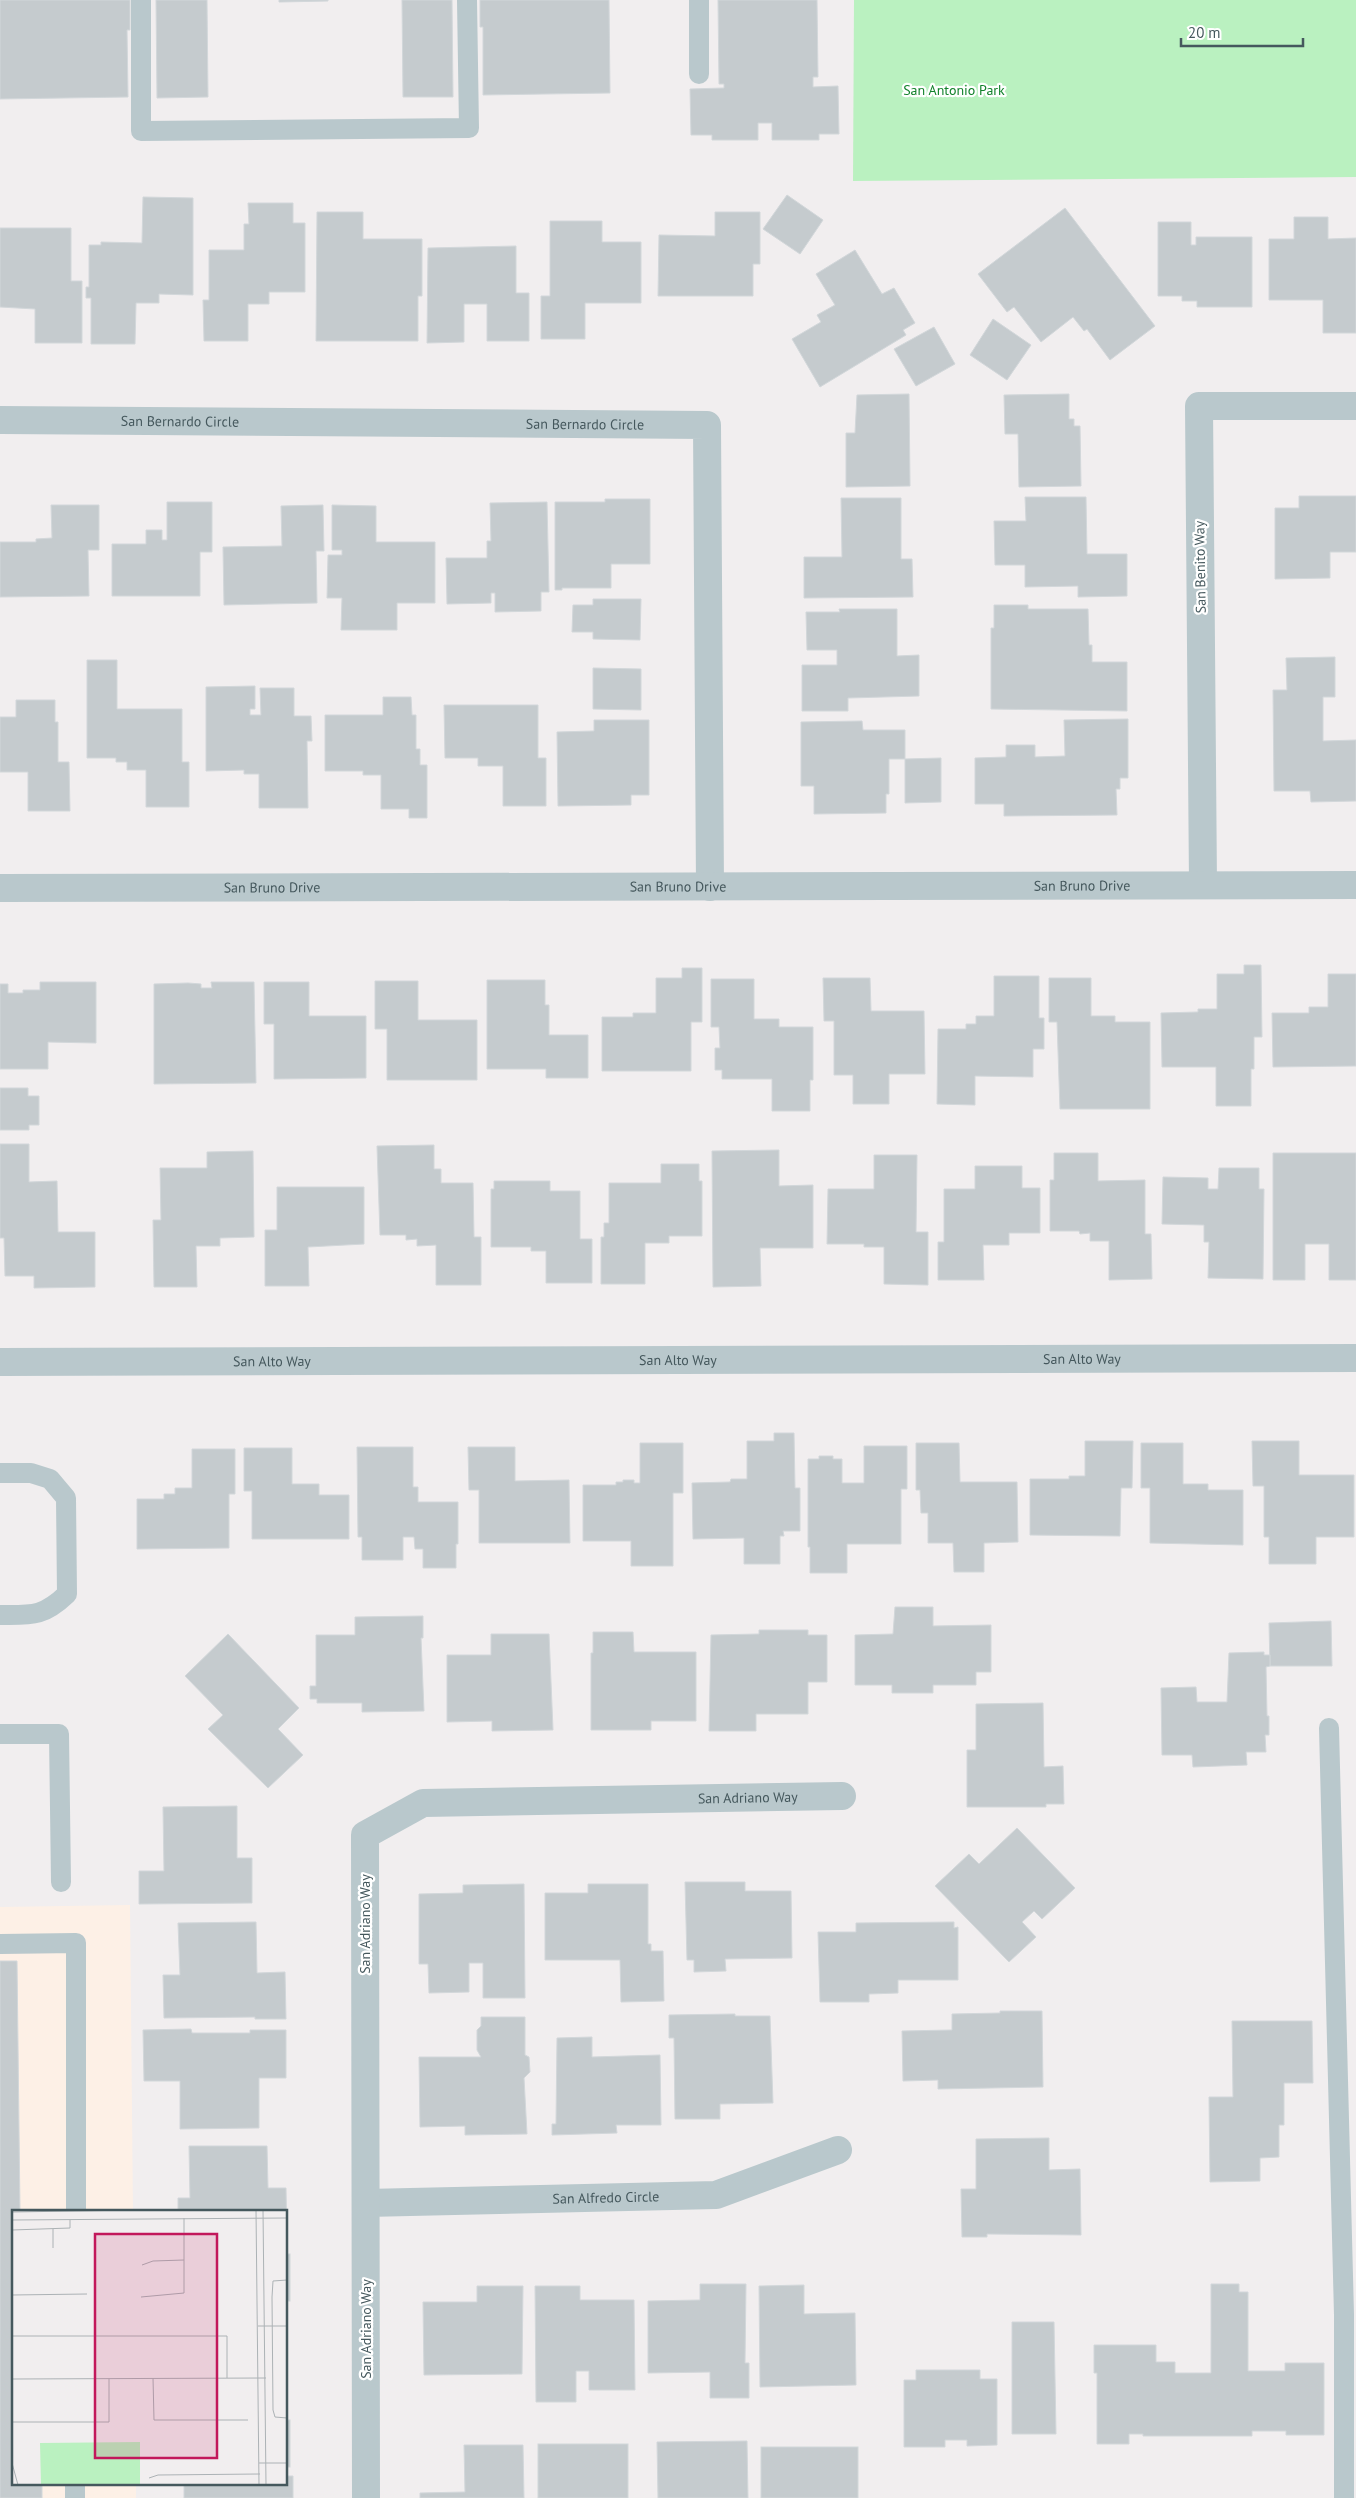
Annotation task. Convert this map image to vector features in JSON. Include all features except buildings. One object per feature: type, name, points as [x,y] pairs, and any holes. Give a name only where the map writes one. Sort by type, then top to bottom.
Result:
[{"type":"street","name":"San Benito Way","points":[[1203,885],[1199,406],[1356,406]]},
{"type":"street","name":"San Bernardo Circle","points":[[0,420],[707,425],[710,887]]},
{"type":"street","name":"San Bruno Drive","points":[[0,888],[1356,885]]},
{"type":"street","name":"San Alto Way","points":[[0,1362],[1356,1358]]},
{"type":"street","name":"San Adriano Way","points":[[366,2498],[365,1835],[423,1803],[842,1796]]},
{"type":"street","name":"San Alfredo Circle","points":[[366,2203],[716,2195],[838,2150]]},
{"type":"lane","points":[[142,0],[140,131],[469,128],[467,0]]},
{"type":"lane","points":[[699,0],[699,74]]},
{"type":"lane","points":[[0,1473],[31,1473],[50,1479],[66,1498],[67,1594],[52,1608],[30,1615],[0,1615]]},
{"type":"lane","points":[[1329,1728],[1344,2316],[1344,2498]]},
{"type":"lane","points":[[0,1734],[59,1734],[61,1882]]},
{"type":"lane","points":[[0,1944],[76,1943],[76,2210]]},
{"type":"shaded area","points":[[130,1905],[133,2210],[12,2210],[12,2486],[136,2486],[136,2498],[0,2498],[0,1907]]},
{"type":"green space","name":"San Antonio Park","points":[[854,0],[1356,0],[1356,177],[853,181]]}]
